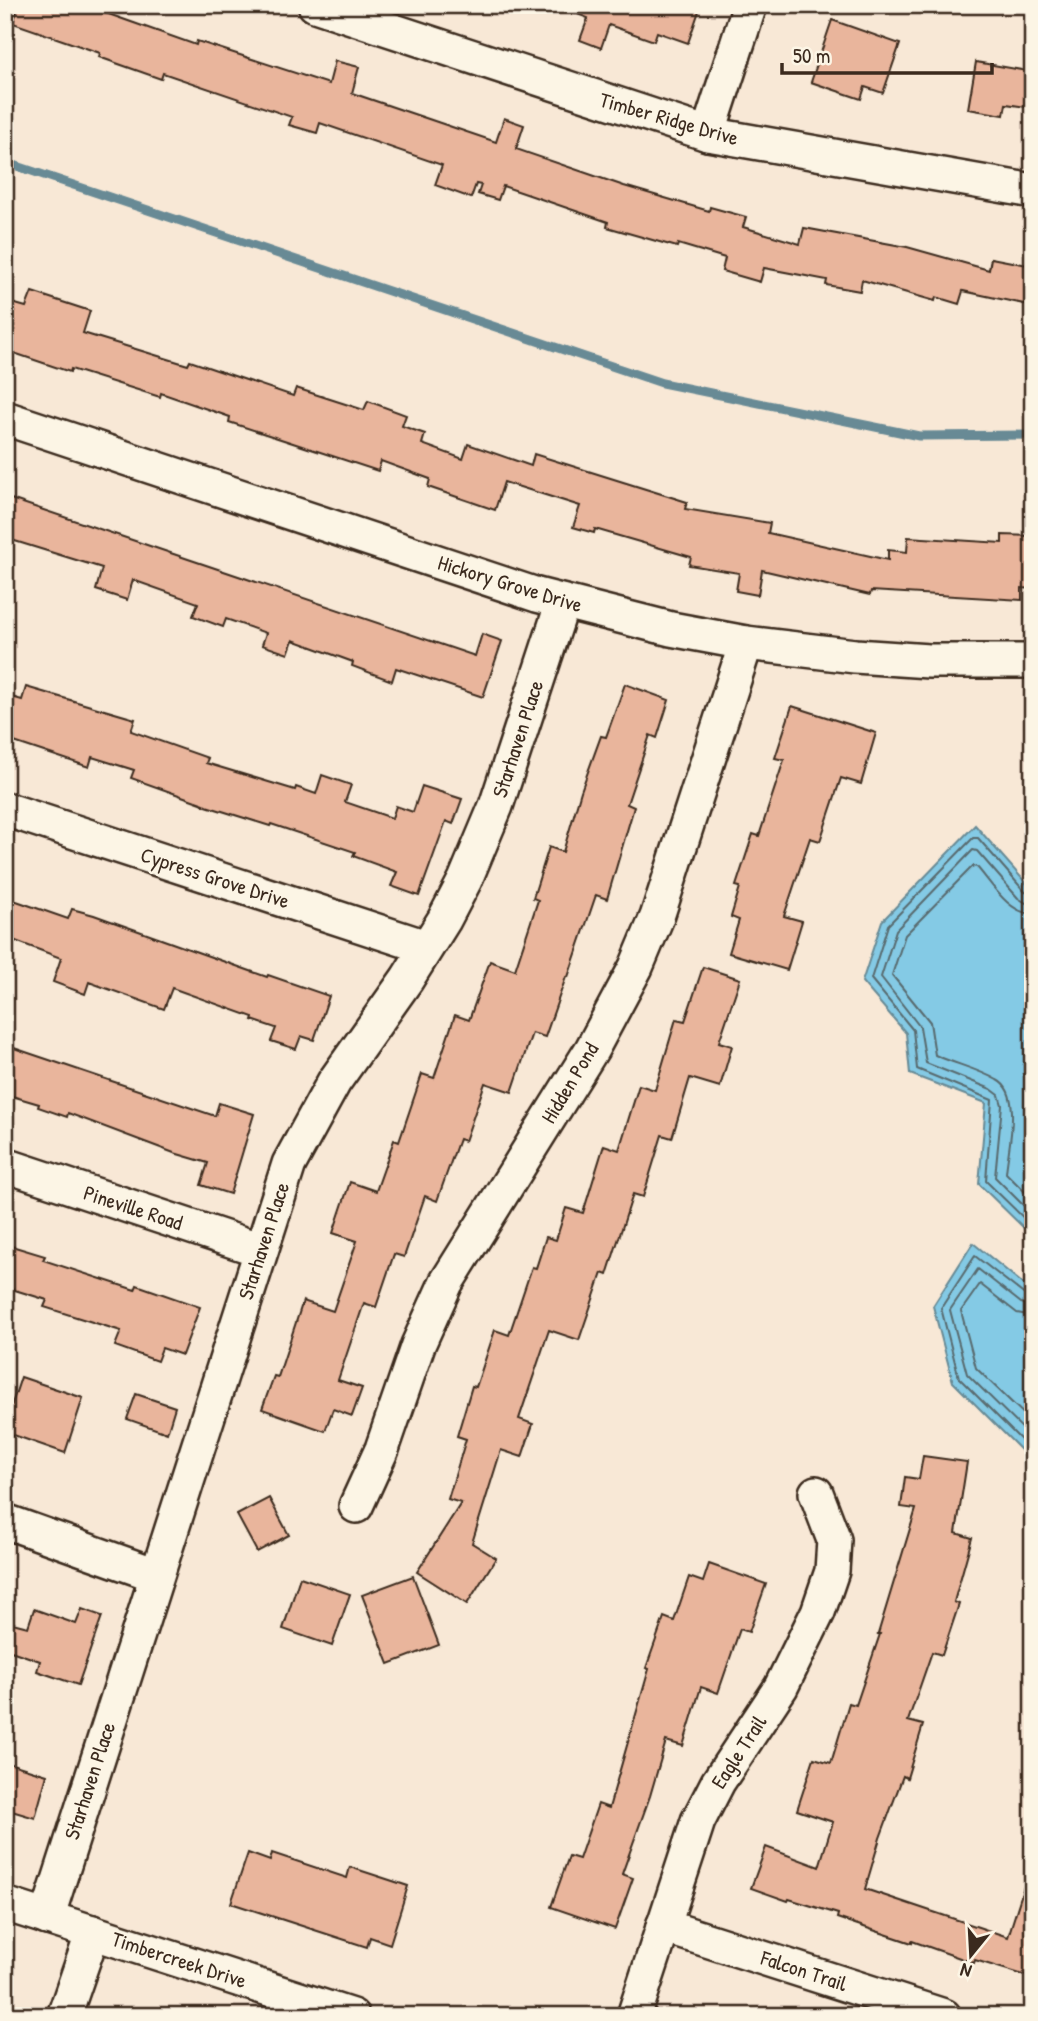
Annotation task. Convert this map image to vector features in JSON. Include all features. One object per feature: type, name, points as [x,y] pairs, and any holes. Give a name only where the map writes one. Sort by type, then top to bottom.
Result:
[{"type":"street","name":"Timber Ridge Drive","points":[[315,5],[708,134],[1033,191]]},
{"type":"street","points":[[708,134],[750,5]]},
{"type":"street","name":"Hickory Grove Drive","points":[[5,418],[563,603],[671,629],[746,643],[855,656],[929,662],[1033,661]]},
{"type":"street","name":"Starhaven Place","points":[[47,1918],[289,1164],[334,1082],[407,979],[444,920],[465,880],[496,806],[563,603]]},
{"type":"street","name":"Hidden Pond","points":[[356,1506],[382,1449],[418,1345],[446,1283],[592,1049],[636,967],[665,892],[746,643]]},
{"type":"street","name":"Cypress Grove Drive","points":[[5,809],[426,947]]},
{"type":"street","name":"Pineville Road","points":[[5,1165],[261,1250]]},
{"type":"street","name":"Eagle Trail","points":[[634,2016],[698,1821],[718,1782],[781,1687],[818,1612],[832,1571],[834,1540],[816,1493]]},
{"type":"street","points":[[5,1521],[156,1575]]},
{"type":"street","name":"Timbercreek Drive","points":[[5,1904],[352,2016]]},
{"type":"street","name":"Falcon Trail","points":[[663,1926],[944,2016]]},
{"type":"street","points":[[64,2016],[93,1932]]},
{"type":"water","points":[[975,825],[1033,891],[1033,1253],[1028,1232],[979,1184],[986,1103],[910,1074],[906,1033],[862,982],[882,921]]},
{"type":"water","points":[[973,1243],[1033,1292],[1033,1462],[953,1382],[933,1306]]},
{"type":"building","points":[[19,5],[105,5],[103,12],[196,45],[197,41],[329,84],[335,61],[359,67],[352,93],[496,142],[504,118],[524,125],[516,149],[624,186],[709,211],[710,207],[746,217],[743,227],[800,244],[804,228],[907,247],[989,270],[991,258],[1033,266],[1033,306],[963,291],[959,304],[936,297],[935,301],[862,280],[860,291],[826,285],[827,280],[764,268],[760,282],[722,271],[725,258],[607,227],[608,222],[503,186],[498,200],[478,194],[481,185],[476,184],[471,198],[435,185],[442,165],[320,123],[317,133],[289,125],[292,117],[163,73],[161,79],[99,57],[100,53],[13,23]]},
{"type":"building","points":[[562,5],[701,5],[688,43],[657,32],[654,41],[609,25],[601,48],[580,40],[588,18],[561,8]]},
{"type":"building","points":[[832,20],[900,44],[883,93],[865,87],[861,99],[811,82]]},
{"type":"building","points":[[976,62],[1033,72],[1033,108],[1006,104],[1004,115],[968,109]]},
{"type":"building","points":[[32,292],[90,311],[83,333],[188,365],[190,361],[293,396],[296,388],[364,410],[368,401],[406,415],[402,426],[425,434],[422,444],[463,459],[468,444],[531,466],[534,454],[687,502],[685,509],[770,523],[768,533],[888,560],[888,550],[907,552],[908,537],[1002,543],[1002,535],[1033,536],[1033,589],[1022,588],[1022,600],[871,591],[870,595],[762,570],[758,595],[736,591],[739,573],[689,565],[691,557],[595,529],[594,533],[573,527],[580,506],[504,482],[495,510],[428,487],[430,479],[381,461],[378,471],[229,422],[230,417],[161,393],[160,397],[71,369],[70,372],[5,350],[5,301],[26,307]]},
{"type":"building","points":[[5,497],[475,656],[482,634],[502,641],[483,697],[396,668],[392,681],[352,666],[353,662],[293,640],[288,654],[262,645],[266,633],[226,619],[223,627],[193,616],[198,603],[133,580],[127,600],[96,590],[102,568],[5,538]]},
{"type":"building","points":[[625,684],[669,700],[657,738],[650,735],[627,804],[634,807],[607,899],[596,895],[545,1037],[532,1033],[512,1092],[485,1083],[465,1141],[459,1139],[437,1201],[425,1196],[404,1257],[394,1254],[376,1307],[364,1303],[338,1380],[362,1388],[352,1416],[333,1409],[325,1431],[262,1409],[274,1376],[278,1377],[303,1301],[333,1311],[357,1241],[333,1233],[350,1182],[376,1191],[394,1140],[399,1142],[422,1074],[434,1078],[455,1015],[469,1020],[490,961],[515,970],[538,900],[533,898],[549,847],[563,852],[601,736],[606,737]]},
{"type":"building","points":[[26,687],[135,719],[131,731],[208,758],[206,763],[295,790],[296,787],[316,794],[322,775],[351,785],[345,802],[392,818],[396,806],[413,812],[422,786],[462,799],[453,824],[446,821],[419,896],[391,886],[397,872],[353,856],[355,852],[203,805],[131,778],[134,770],[92,757],[89,767],[5,739],[5,695],[22,700]]},
{"type":"building","points":[[792,706],[876,733],[861,784],[841,778],[820,841],[810,838],[784,916],[802,921],[787,970],[729,953],[739,920],[731,917],[740,887],[736,886],[753,834],[759,836],[784,760],[775,758]]},
{"type":"building","points":[[5,897],[68,919],[72,909],[94,915],[267,977],[268,975],[329,996],[314,1040],[301,1036],[296,1049],[271,1041],[276,1028],[172,988],[164,1009],[89,982],[85,994],[53,982],[61,958],[5,937]]},
{"type":"building","points":[[703,967],[740,979],[719,1042],[732,1046],[720,1087],[690,1078],[672,1138],[662,1135],[643,1197],[633,1194],[607,1275],[602,1273],[579,1340],[549,1330],[519,1419],[533,1424],[522,1457],[501,1450],[472,1543],[496,1558],[467,1604],[417,1572],[461,1503],[448,1499],[466,1439],[457,1436],[472,1386],[476,1387],[495,1330],[509,1335],[532,1267],[536,1268],[546,1237],[556,1240],[566,1208],[583,1213],[604,1145],[619,1150],[639,1085],[655,1090],[676,1019],[685,1021]]},
{"type":"building","points":[[5,1045],[215,1116],[219,1103],[254,1114],[230,1194],[201,1185],[208,1163],[68,1113],[67,1117],[38,1107],[39,1104],[5,1094]]},
{"type":"building","points":[[5,1244],[45,1256],[43,1260],[135,1290],[137,1285],[200,1307],[182,1355],[162,1348],[157,1361],[115,1346],[121,1331],[44,1307],[47,1300],[5,1287]]},
{"type":"building","points":[[21,1377],[83,1398],[65,1453],[5,1432]]},
{"type":"building","points":[[136,1394],[175,1407],[167,1433],[127,1419]]},
{"type":"building","points":[[923,1456],[967,1462],[956,1533],[972,1538],[954,1602],[959,1604],[942,1655],[932,1652],[908,1721],[923,1725],[907,1778],[903,1776],[880,1838],[865,1889],[1008,1937],[1028,1874],[1033,1875],[1033,1978],[975,1960],[974,1963],[837,1918],[838,1914],[751,1888],[766,1847],[819,1867],[833,1822],[797,1810],[814,1758],[831,1763],[849,1703],[856,1705],[880,1634],[916,1509],[901,1507],[905,1477],[919,1479]]},
{"type":"building","points":[[269,1498],[289,1535],[257,1552],[237,1515]]},
{"type":"building","points":[[709,1564],[766,1584],[749,1632],[740,1629],[718,1693],[701,1687],[683,1746],[666,1741],[622,1874],[633,1878],[615,1929],[551,1907],[569,1856],[579,1859],[598,1804],[609,1808],[649,1669],[646,1668],[664,1617],[674,1621],[689,1577],[703,1582]]},
{"type":"building","points":[[413,1576],[439,1645],[389,1664],[362,1595]]},
{"type":"building","points":[[300,1577],[350,1594],[332,1646],[283,1629]]},
{"type":"building","points":[[34,1609],[76,1624],[82,1609],[102,1616],[78,1685],[37,1671],[40,1661],[5,1649],[5,1621],[28,1627]]},
{"type":"building","points":[[5,1762],[47,1775],[35,1818],[5,1809]]},
{"type":"building","points":[[248,1853],[270,1861],[272,1853],[347,1878],[350,1867],[408,1886],[390,1944],[370,1937],[367,1947],[231,1903]]},
{"type":"waterway","points":[[5,162],[662,383],[919,436],[1033,435]]}]
